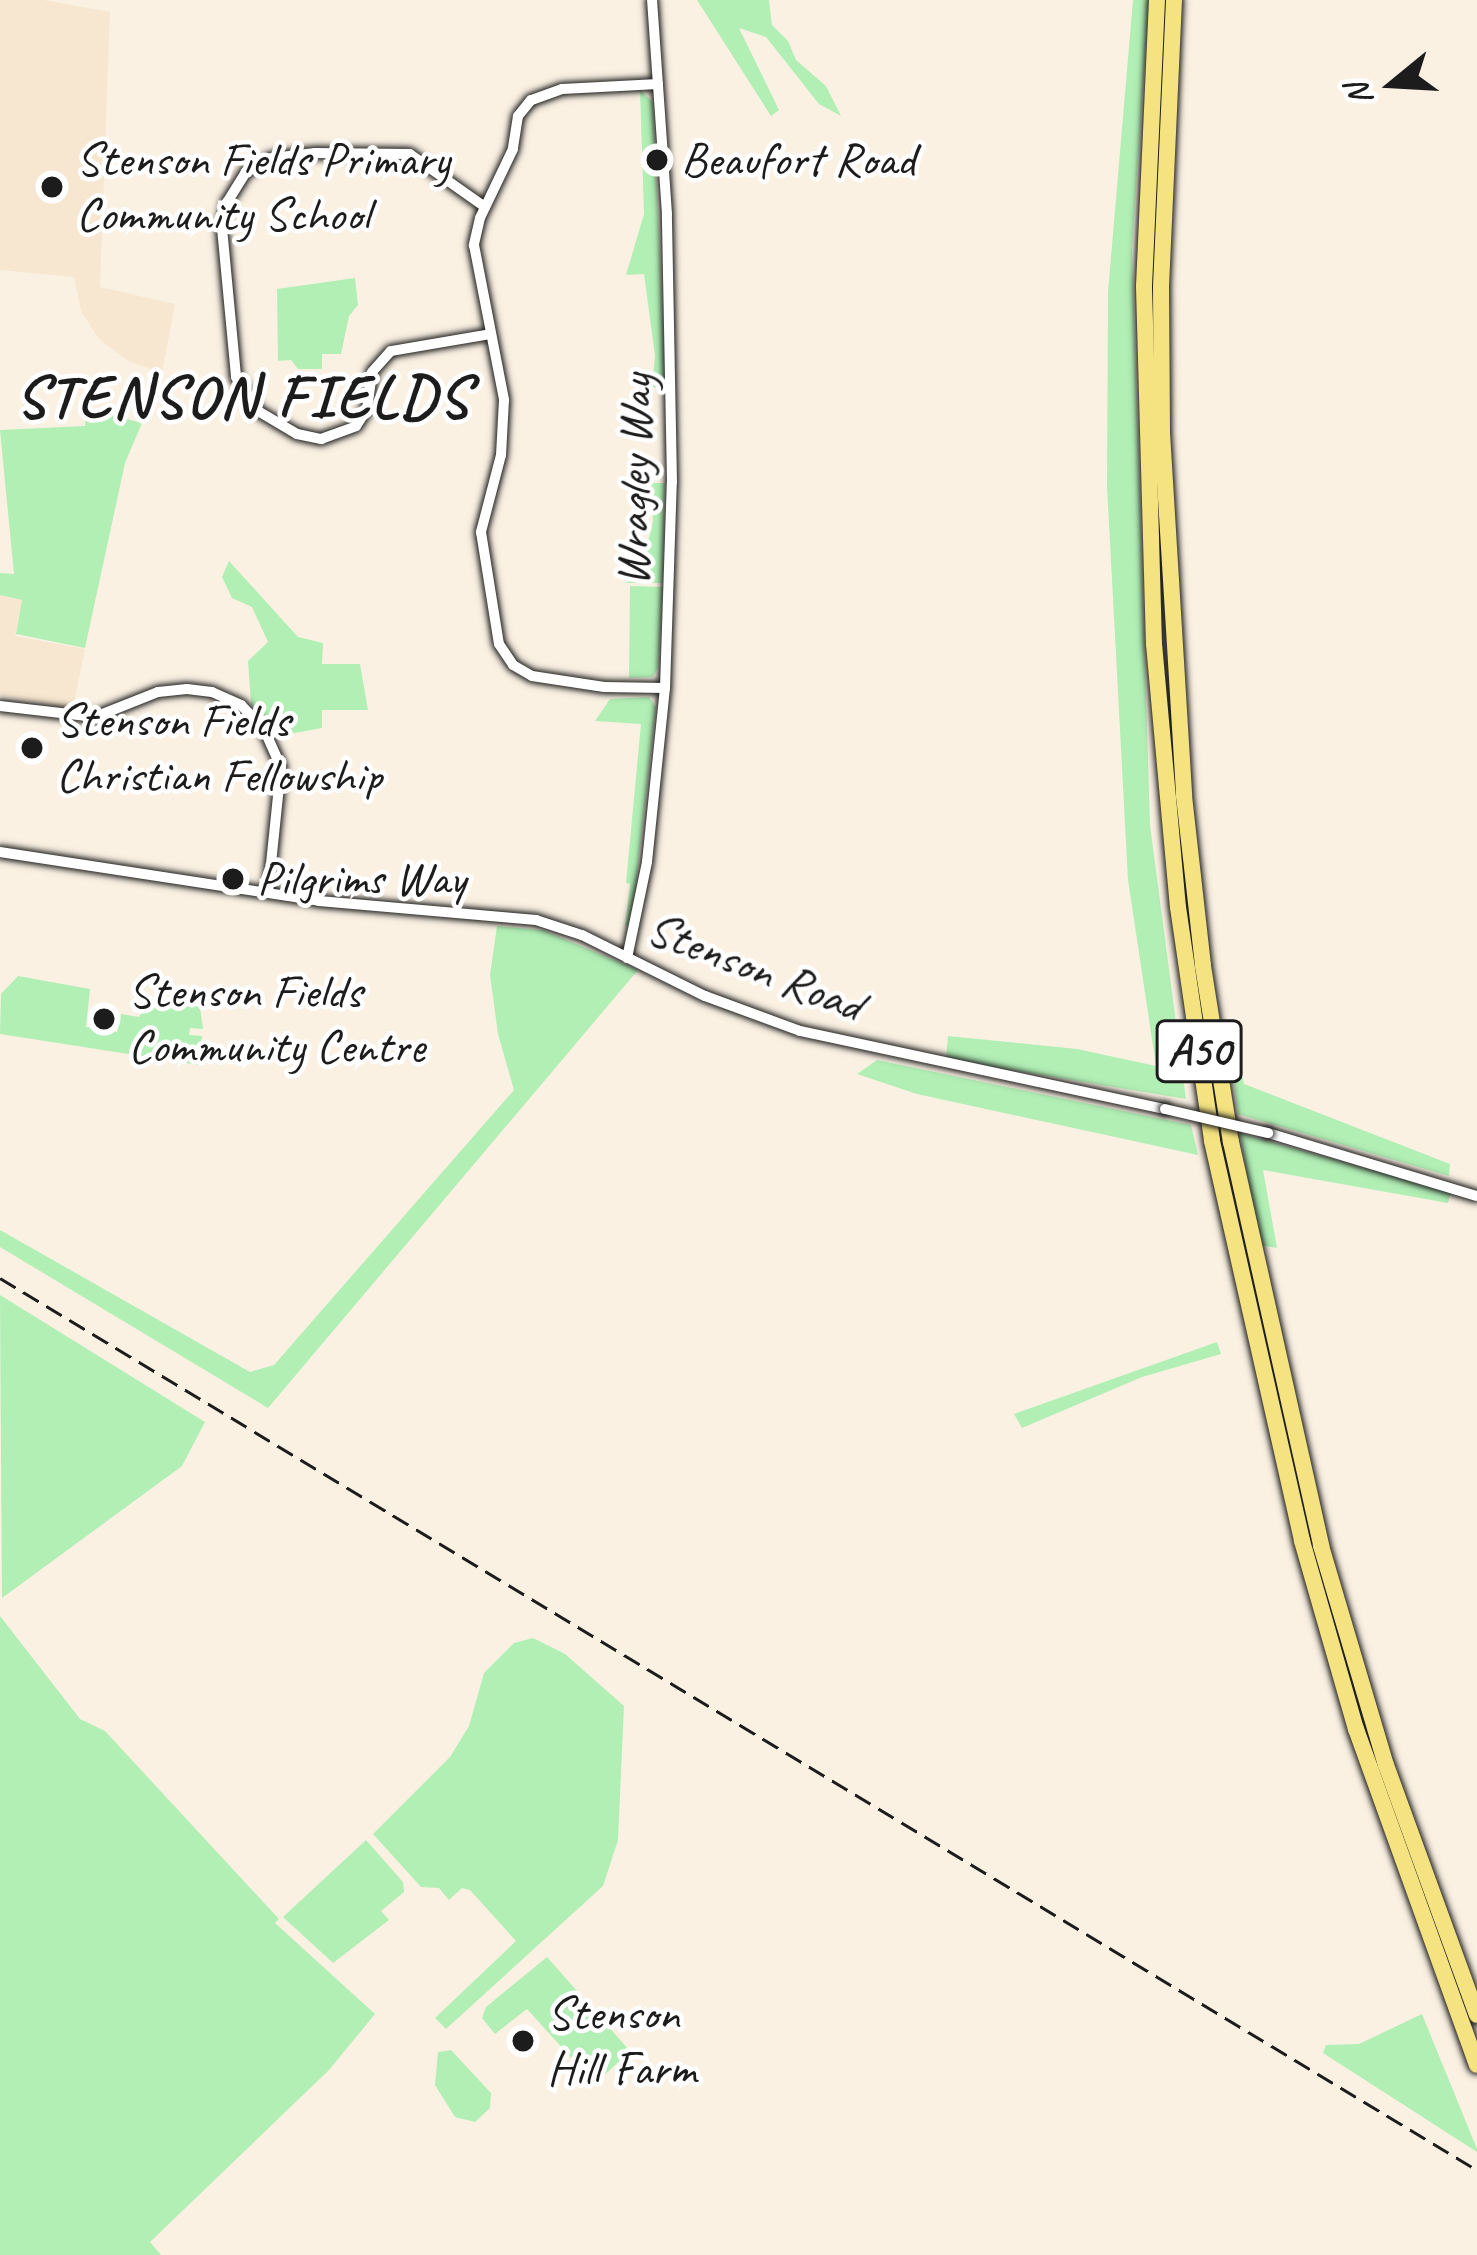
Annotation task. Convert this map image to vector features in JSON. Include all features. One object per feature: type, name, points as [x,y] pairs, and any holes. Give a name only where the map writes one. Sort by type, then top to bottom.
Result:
[{"type":"highway","name":"A50","points":[[1156,0],[1144,287],[1154,644],[1178,907],[1212,1141],[1308,1562],[1356,1729],[1477,2065]]},
{"type":"highway","name":"A50","points":[[1174,0],[1161,287],[1162,434],[1184,796],[1210,1010],[1266,1317],[1321,1546],[1386,1765],[1477,2014]]},
{"type":"street","name":"Wragley Way","points":[[626,958],[647,862],[664,688],[672,389],[652,0]]},
{"type":"street","points":[[658,84],[537,96],[518,116],[509,159],[484,207],[474,244],[504,422],[481,544],[499,644],[513,665],[532,676],[604,687],[664,688]]},
{"type":"street","points":[[484,207],[410,154],[315,153],[254,166],[235,187],[222,219],[232,365],[258,411],[297,434],[321,439],[356,426],[367,409],[372,372],[383,356],[490,334]]},
{"type":"street","points":[[0,706],[95,717],[158,692],[187,689],[212,692],[241,705],[274,744],[281,767],[268,892]]},
{"type":"street","name":"Stenson Road","points":[[0,852],[268,892],[536,920],[705,996],[800,1031],[1268,1133],[1477,1196]]},
{"type":"shaded area","name":"Stenson Fields Primary Community School","points":[[0,0],[44,0],[110,12],[100,287],[175,304],[162,373],[128,361],[99,339],[81,311],[74,277],[0,270]]},
{"type":"shaded area","points":[[0,595],[22,600],[15,636],[85,649],[73,709],[0,695]]},
{"type":"green space","points":[[697,0],[769,0],[772,25],[788,41],[796,60],[826,86],[841,116],[819,104],[766,37],[739,28],[779,110],[771,116]]},
{"type":"green space","points":[[1133,0],[1149,0],[1132,248],[1150,825],[1186,1099],[946,1059],[948,1036],[1077,1049],[1156,1066],[1128,880],[1107,486],[1108,292]]},
{"type":"green space","points":[[640,90],[653,102],[666,388],[652,387],[655,356],[644,274],[626,275],[644,214]]},
{"type":"green space","points":[[355,278],[358,305],[349,316],[341,354],[322,354],[322,369],[298,369],[291,360],[278,361],[277,289]]},
{"type":"green space","points":[[86,408],[142,423],[125,463],[85,648],[16,634],[22,600],[0,595],[0,573],[14,574],[0,430],[85,426]]},
{"type":"green space","points":[[644,483],[665,483],[663,583],[626,583],[640,575],[653,521],[652,497]]},
{"type":"green space","points":[[229,561],[298,637],[323,643],[322,664],[360,664],[368,710],[322,710],[322,728],[278,736],[251,704],[248,661],[268,642],[252,607],[232,598],[222,577]]},
{"type":"green space","points":[[630,586],[663,587],[658,668],[653,677],[629,678]]},
{"type":"green space","points":[[649,697],[656,707],[631,928],[625,926],[630,884],[626,883],[641,724],[595,721],[610,699]]},
{"type":"green space","points":[[497,926],[543,930],[638,970],[268,1408],[0,1247],[0,1230],[250,1372],[274,1365],[514,1090],[498,1034],[490,975]]},
{"type":"green space","points":[[18,976],[90,989],[86,1027],[117,1032],[121,1014],[139,1017],[150,998],[200,1007],[203,1029],[190,1028],[189,1035],[202,1036],[199,1065],[0,1034],[1,994]]},
{"type":"green space","points":[[1226,1021],[1231,1021],[1244,1084],[1450,1164],[1449,1176],[1238,1114]]},
{"type":"green space","points":[[877,1060],[1191,1125],[1198,1155],[917,1094],[857,1074]]},
{"type":"green space","points":[[1240,1133],[1451,1192],[1448,1203],[1263,1170],[1277,1248],[1259,1245]]},
{"type":"green space","points":[[0,1295],[205,1422],[182,1466],[2,1598]]},
{"type":"green space","points":[[1217,1342],[1221,1354],[1142,1377],[1022,1428],[1014,1414]]},
{"type":"green space","points":[[0,1616],[80,1719],[105,1731],[279,1919],[275,1923],[375,2014],[329,2070],[150,2242],[161,2255],[0,2255]]},
{"type":"green space","points":[[533,1638],[565,1654],[624,1706],[618,1840],[603,1886],[446,2029],[435,2018],[516,1941],[470,1890],[462,1888],[449,1900],[439,1888],[421,1887],[373,1834],[450,1757],[469,1726],[484,1673],[514,1643]]},
{"type":"green space","points":[[366,1840],[403,1882],[404,1892],[381,1911],[389,1920],[333,1963],[283,1917]]},
{"type":"green space","points":[[547,1957],[630,2051],[595,2084],[527,2009],[495,2034],[482,2018],[486,2007]]},
{"type":"green space","points":[[1422,2014],[1477,2152],[1323,2053],[1326,2045],[1359,2044]]},
{"type":"green space","points":[[451,2050],[491,2093],[490,2108],[475,2122],[455,2117],[435,2085],[438,2052]]},
{"type":"railway","points":[[0,1278],[1477,2170]]},
{"type":"place","name":"Beaufort Road","points":[[657,160]]},
{"type":"place","name":"Stenson Fields Primary Community School","points":[[52,187]]},
{"type":"place","name":"Stenson Fields Christian Fellowship","points":[[32,748]]},
{"type":"place","name":"Pilgrims Way","points":[[233,879]]},
{"type":"place","name":"Stenson Fields Community Centre","points":[[104,1019]]},
{"type":"place","name":"Stenson Hill Farm","points":[[523,2041]]},
{"type":"district","name":"STENSON FIELDS","points":[[243,396]]}]
